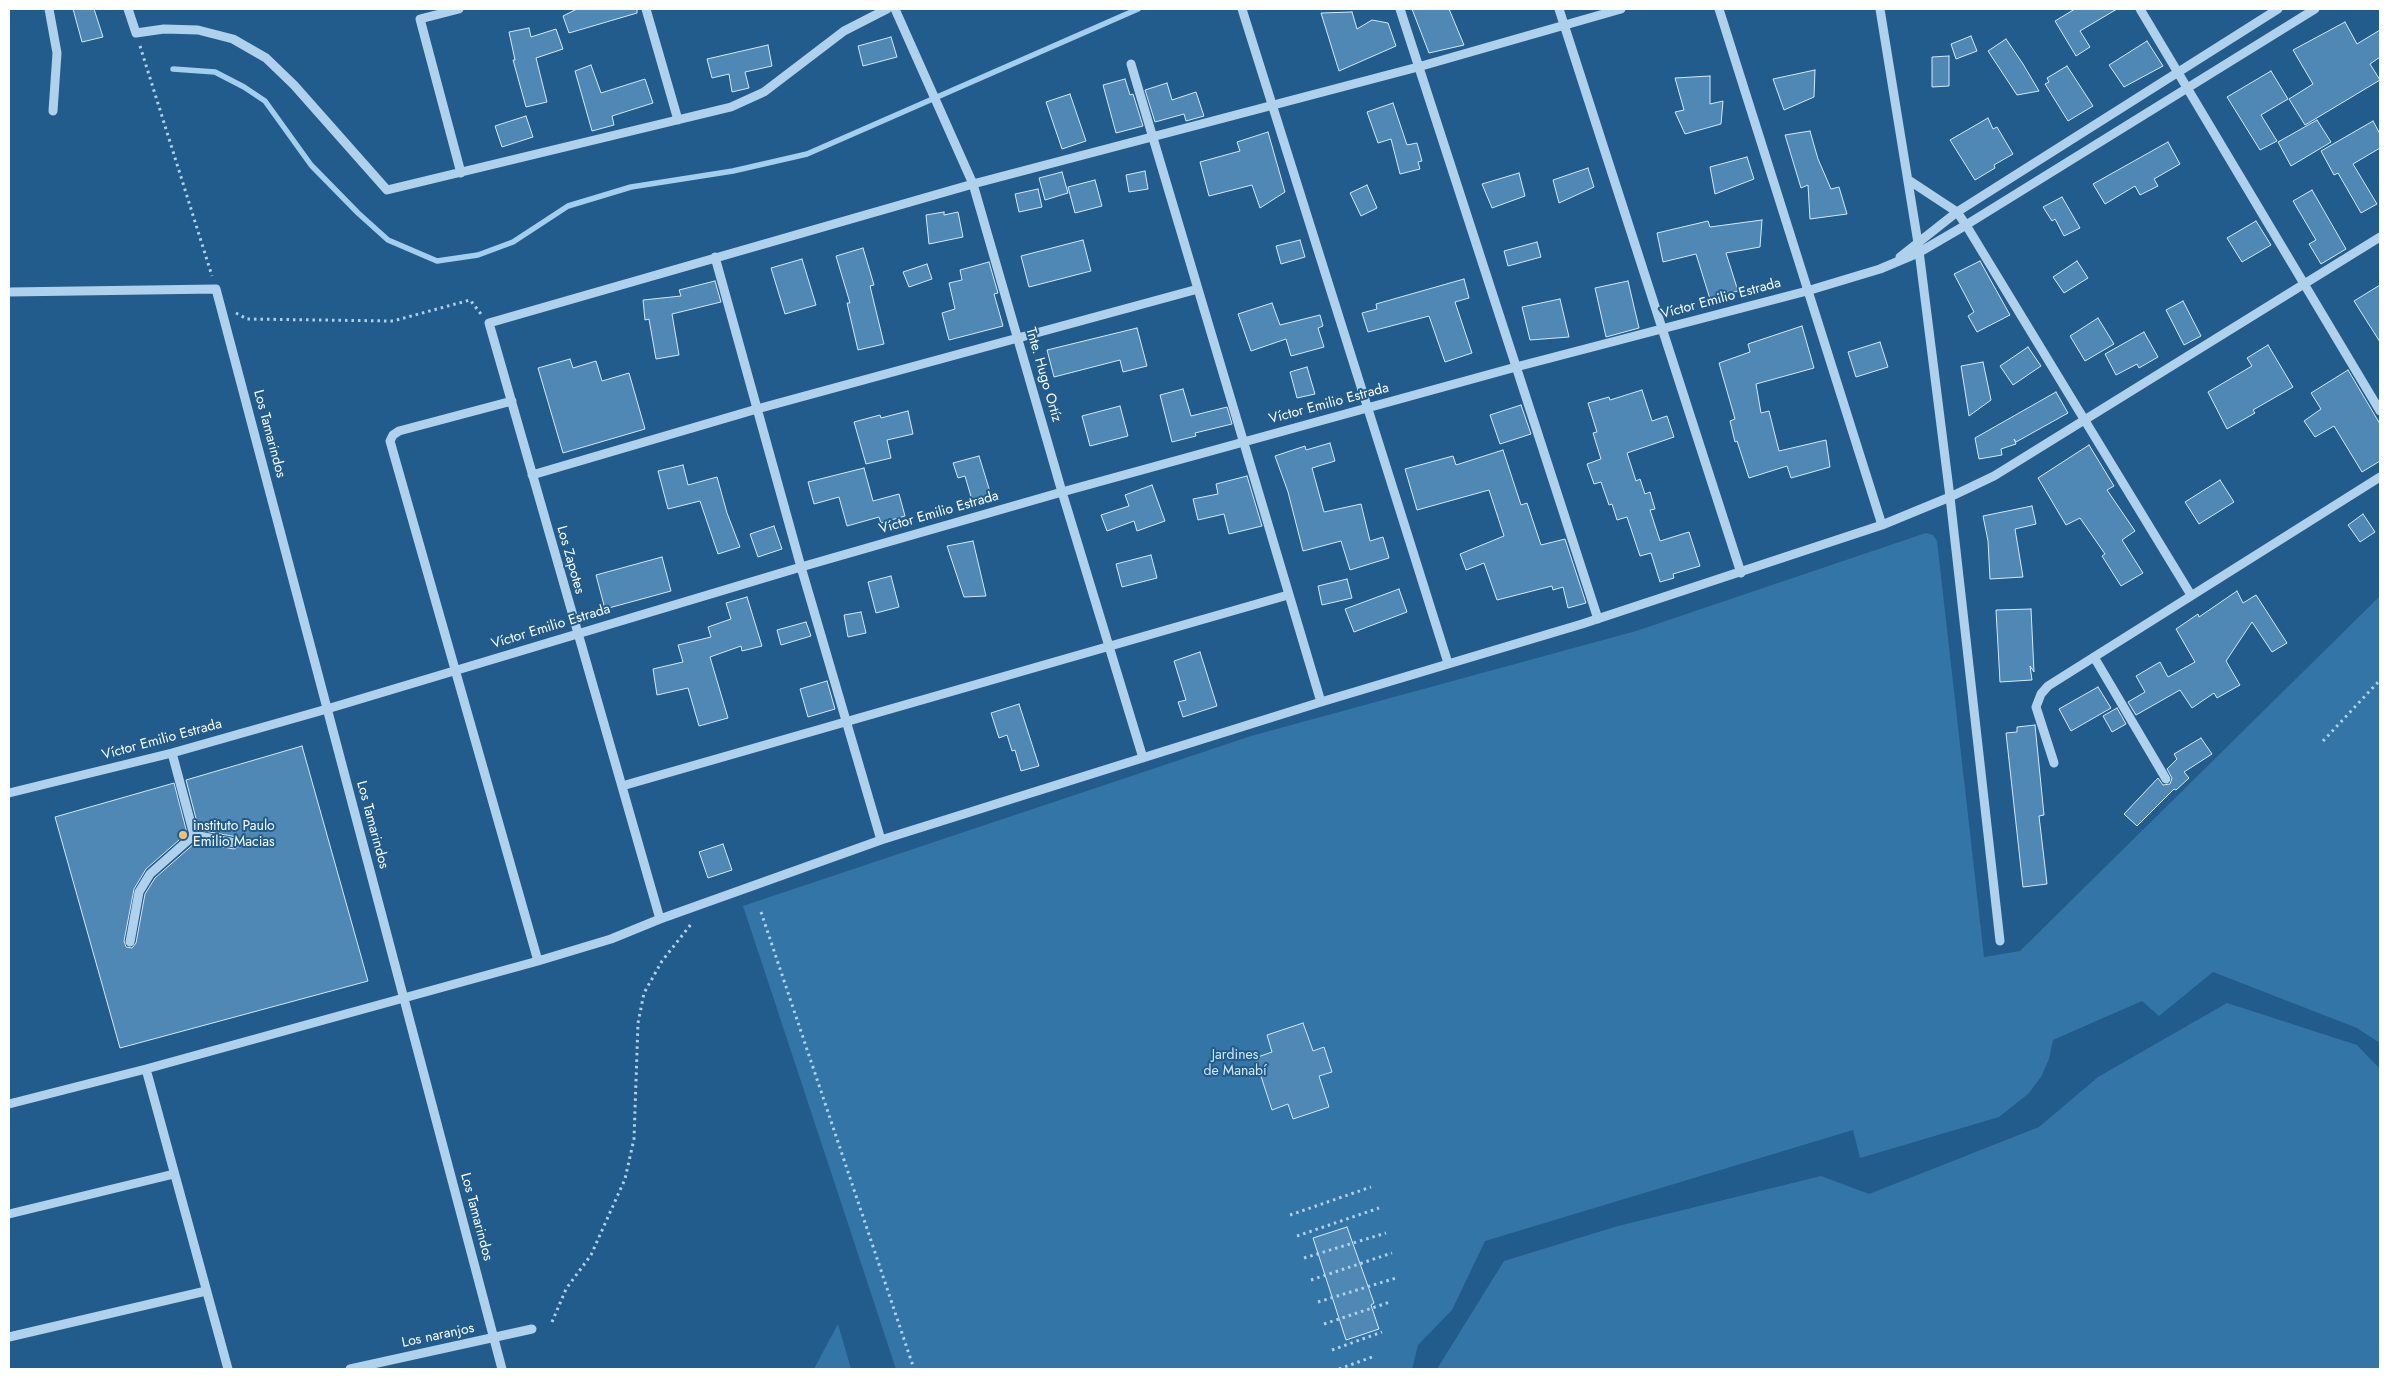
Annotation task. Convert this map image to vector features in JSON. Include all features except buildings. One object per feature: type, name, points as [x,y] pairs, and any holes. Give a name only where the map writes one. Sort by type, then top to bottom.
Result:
[{"type":"street","points":[[49,9],[57,54],[53,110]]},
{"type":"street","points":[[128,9],[136,33],[164,29],[198,30],[233,39],[266,58],[294,85],[387,190],[731,107],[764,92],[844,31],[887,9]]},
{"type":"street","points":[[459,9],[420,19],[461,173]]},
{"type":"street","points":[[646,9],[678,120]]},
{"type":"street","name":"Tnte. Hugo Ortíz","points":[[896,9],[973,184],[1062,492],[1143,758]]},
{"type":"street","points":[[1242,9],[1448,663]]},
{"type":"street","points":[[1400,9],[1598,619]]},
{"type":"street","points":[[1559,9],[1741,573]]},
{"type":"street","points":[[490,323],[973,184],[1418,66],[1620,9]]},
{"type":"street","points":[[1719,9],[1882,525]]},
{"type":"street","points":[[1880,9],[1910,181],[1950,497],[2000,941]]},
{"type":"street","points":[[2140,9],[2380,411]]},
{"type":"street","points":[[1918,248],[1957,212],[2177,71],[2278,9]]},
{"type":"street","points":[[1918,248],[1966,225],[2315,9]]},
{"type":"street","points":[[1132,64],[1242,442],[1321,702]]},
{"type":"street","points":[[1910,181],[1957,212],[1966,225],[2191,595]]},
{"type":"street","points":[[9,1104],[146,1069],[538,961],[611,939],[660,919],[881,840],[1321,702],[1598,619],[1882,525],[1950,497],[1994,476],[2380,237]]},
{"type":"street","name":"Víctor Emilio Estrada","points":[[9,793],[172,753],[327,709],[801,567],[1062,492],[1367,408],[1807,291],[1880,269],[1918,248]]},
{"type":"street","points":[[715,257],[801,567],[881,840]]},
{"type":"street","points":[[9,292],[216,289]]},
{"type":"street","name":"Los Tamarindos","points":[[216,289],[502,1369]]},
{"type":"street","points":[[532,475],[757,409],[1198,289]]},
{"type":"street","name":"Los Zapotes","points":[[490,323],[577,634],[660,919]]},
{"type":"street","points":[[512,401],[399,431],[393,435],[390,441],[538,961]]},
{"type":"street","points":[[2054,763],[2036,707],[2041,694],[2048,686],[2380,476]]},
{"type":"street","points":[[622,786],[1288,595]]},
{"type":"street","points":[[2094,657],[2166,779]]},
{"type":"street","points":[[172,753],[194,835]]},
{"type":"street","points":[[194,835],[235,843]]},
{"type":"street","points":[[130,942],[139,892],[150,874],[194,835]]},
{"type":"street","points":[[146,1069],[228,1369]]},
{"type":"street","points":[[9,1214],[174,1174]]},
{"type":"street","points":[[9,1337],[206,1291]]},
{"type":"street","name":"Los naranjos","points":[[350,1369],[532,1328]]},
{"type":"path","points":[[136,33],[216,289]]},
{"type":"path","points":[[220,304],[247,319],[393,321],[470,300],[490,323]]},
{"type":"path","points":[[2323,741],[2380,680]]},
{"type":"path","points":[[552,1322],[566,1289],[591,1254],[624,1179],[634,1138],[637,1032],[644,992],[662,961],[707,903]]},
{"type":"path","points":[[761,912],[914,1369]]},
{"type":"path","points":[[1290,1215],[1372,1187]]},
{"type":"path","points":[[1297,1236],[1378,1208]]},
{"type":"path","points":[[1304,1258],[1386,1232]]},
{"type":"path","points":[[1312,1280],[1392,1253]]},
{"type":"path","points":[[1318,1302],[1396,1278]]},
{"type":"path","points":[[1324,1324],[1390,1302]]},
{"type":"path","points":[[1332,1350],[1382,1332]]},
{"type":"path","points":[[1339,1369],[1375,1356]]},
{"type":"green space","name":"Jardines de Manabí","points":[[1926,533],[1933,535],[1937,541],[1984,957],[2020,951],[2380,596],[2380,1043],[2357,1028],[2213,972],[2159,1016],[2142,1001],[2053,1040],[2049,1059],[2041,1077],[2028,1094],[1999,1117],[1860,1158],[1853,1130],[1485,1241],[1452,1310],[1418,1345],[1412,1369],[896,1369],[743,906],[1251,736],[1636,631]]},
{"type":"green space","points":[[2227,1003],[2357,1045],[2380,1069],[2380,1369],[1437,1369],[1504,1261],[1618,1226],[1821,1176],[1869,1194],[2039,1127],[2098,1077]]},
{"type":"green space","points":[[838,1324],[851,1369],[814,1369]]},
{"type":"waterway","points":[[173,69],[215,72],[244,87],[265,101],[311,165],[358,213],[388,240],[437,261],[478,255],[513,242],[568,206],[631,187],[733,171],[807,154],[1138,9]]},
{"type":"place","name":"instituto Paulo Emilio Macias","points":[[183,835]]}]
